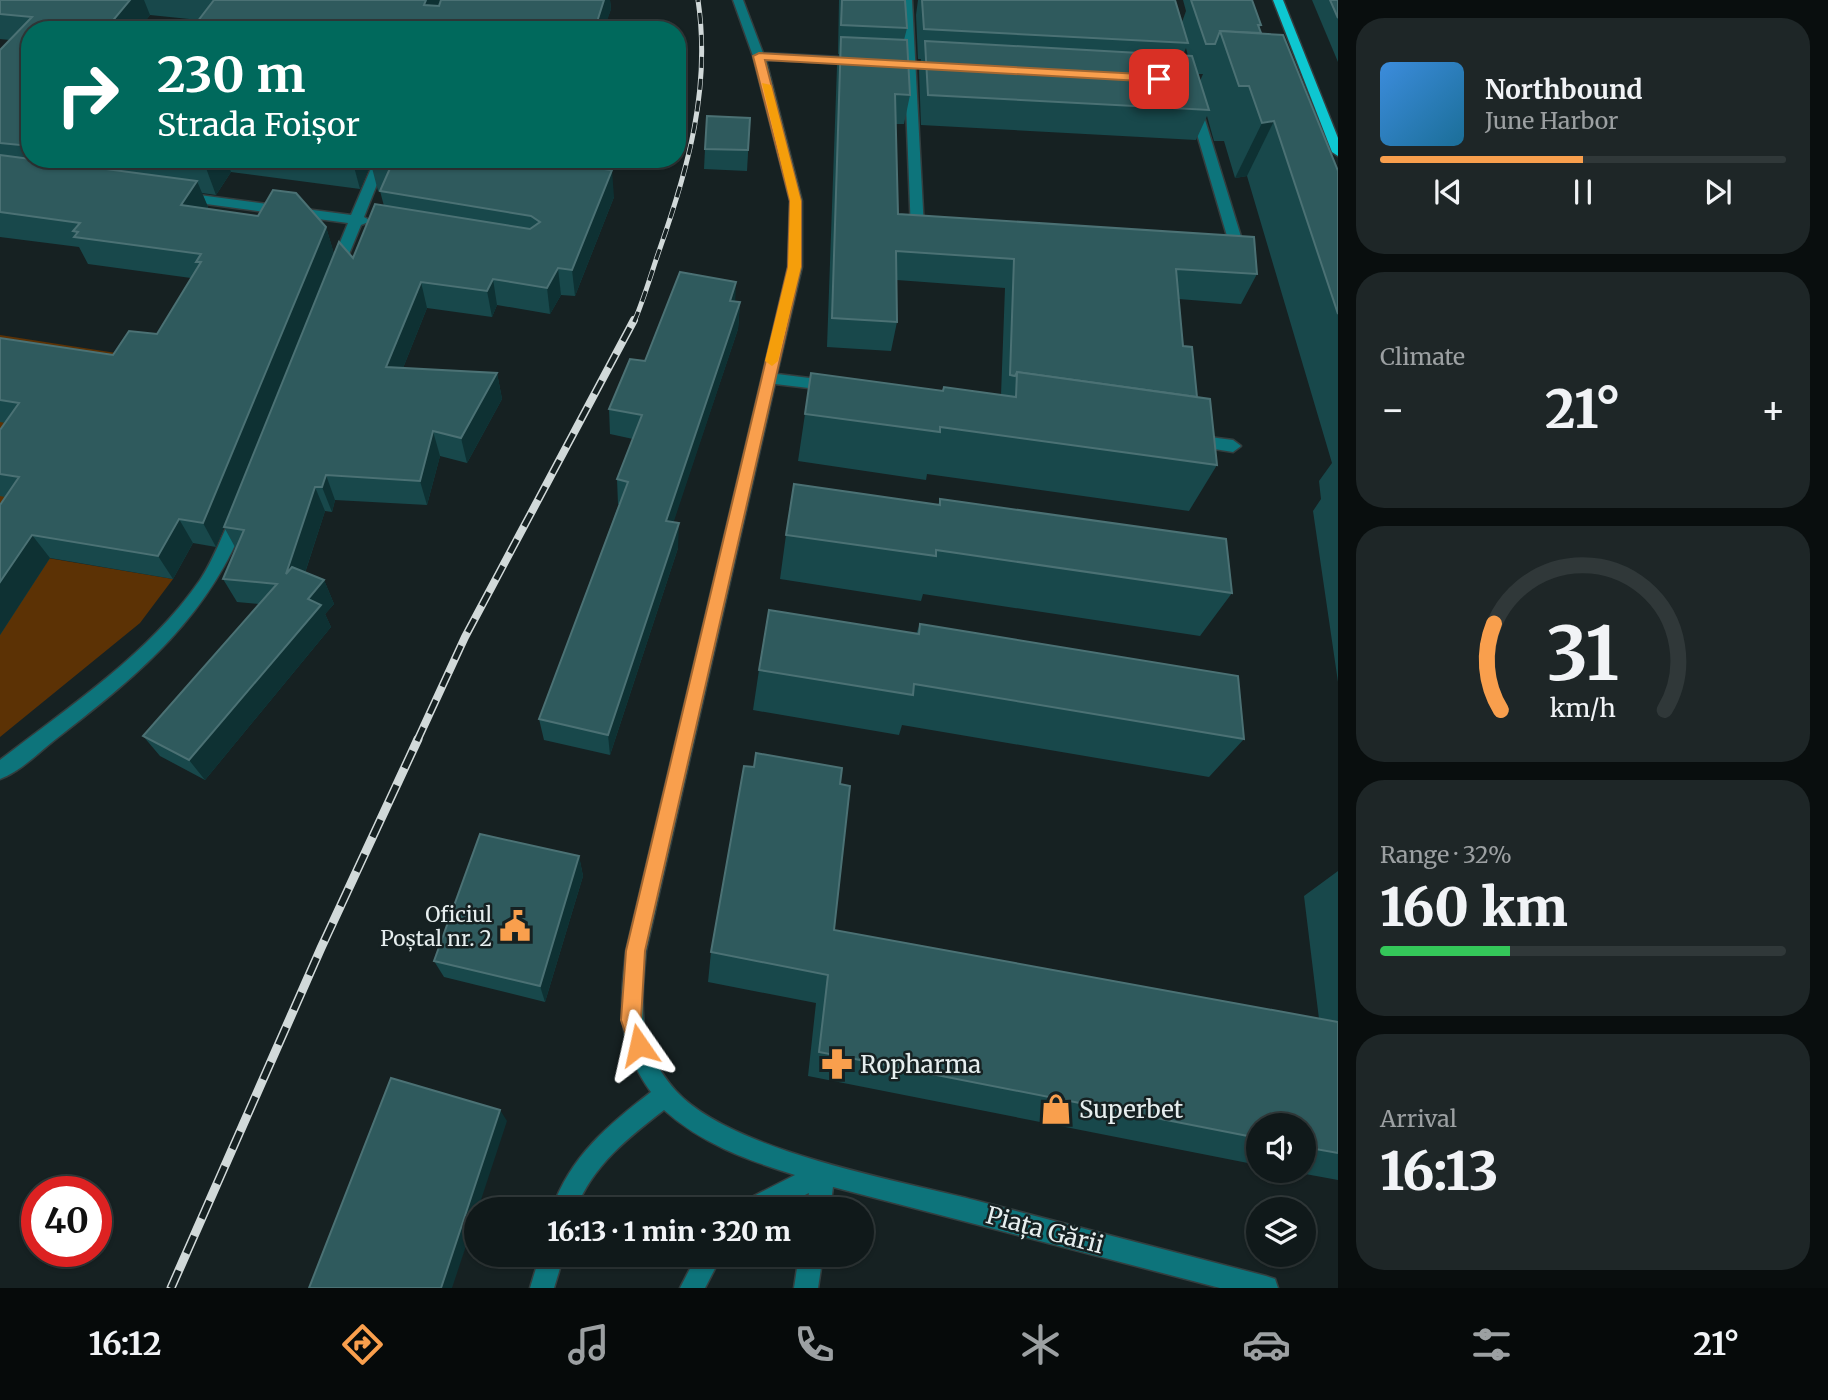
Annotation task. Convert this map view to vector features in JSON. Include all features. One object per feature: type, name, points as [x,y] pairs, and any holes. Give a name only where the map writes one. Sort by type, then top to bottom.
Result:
[{"type":"main road","points":[[1278,0],[1338,152]]},
{"type":"street","name":"Piața Gării","points":[[738,0],[759,56],[796,201],[795,267],[636,951],[631,1020],[646,1069],[664,1096],[703,1127],[752,1150],[824,1173],[1266,1288]]},
{"type":"street","points":[[907,0],[918,232],[931,233]]},
{"type":"street","points":[[759,56],[870,62]]},
{"type":"street","points":[[897,63],[924,65]]},
{"type":"street","points":[[1296,86],[1310,86]]},
{"type":"street","points":[[1190,90],[1240,256],[1226,255]]},
{"type":"street","points":[[332,281],[378,168]]},
{"type":"street","points":[[176,196],[380,224]]},
{"type":"street","points":[[768,378],[851,389]]},
{"type":"street","points":[[1181,439],[1233,446]]},
{"type":"street","points":[[0,771],[113,681],[160,638],[200,594],[226,551],[246,499]]},
{"type":"street","points":[[567,1197],[569,1190],[605,1142],[664,1096]]},
{"type":"street","points":[[776,1197],[824,1173]]},
{"type":"street","points":[[820,1197],[824,1173]]},
{"type":"street","points":[[542,1288],[548,1267]]},
{"type":"street","points":[[692,1288],[703,1267]]},
{"type":"street","points":[[806,1288],[809,1267]]},
{"type":"shaded area","points":[[0,335],[142,357],[6,551],[173,579],[140,623],[0,737]]},
{"type":"building","points":[[0,0],[130,0],[112,21],[28,21],[32,17],[0,14]]},
{"type":"building","points":[[214,0],[426,0],[424,5],[439,6],[441,0],[604,0],[597,21],[198,21]]},
{"type":"building","points":[[842,0],[905,0],[907,28],[841,25]]},
{"type":"building","points":[[922,0],[1175,0],[1188,43],[924,29]]},
{"type":"building","points":[[1191,0],[1252,0],[1261,25],[1258,25],[1261,33],[1220,31],[1215,44],[1206,44]]},
{"type":"building","points":[[1330,0],[1338,0],[1338,18]]},
{"type":"building","points":[[21,28],[21,145],[0,143],[0,50]]},
{"type":"building","points":[[1220,31],[1283,35],[1338,171],[1338,314],[1274,121],[1262,123],[1249,86],[1239,86]]},
{"type":"building","points":[[841,37],[907,40],[910,95],[895,94],[898,214],[1254,237],[1257,274],[1176,269],[1183,346],[1192,347],[1197,397],[1017,372],[1015,376],[1010,375],[1014,259],[896,251],[897,322],[832,318]]},
{"type":"building","points":[[925,41],[1192,56],[1209,110],[928,95]]},
{"type":"building","points":[[707,116],[750,118],[748,150],[705,149]]},
{"type":"building","points":[[0,155],[21,158],[21,168],[98,168],[197,181],[181,205],[258,216],[273,190],[296,193],[326,227],[203,523],[179,519],[158,556],[32,535],[0,582],[0,505],[19,477],[0,474],[0,430],[19,403],[0,400],[0,338],[113,355],[129,331],[157,334],[201,262],[196,262],[201,254],[74,237],[78,232],[73,231],[80,223],[0,212]]},
{"type":"building","points":[[390,168],[612,170],[572,270],[558,268],[547,288],[493,279],[487,291],[421,282],[386,367],[497,373],[461,438],[433,431],[420,481],[326,475],[322,487],[315,487],[286,574],[292,567],[324,580],[308,599],[321,605],[189,760],[143,736],[277,584],[223,579],[244,530],[224,527],[339,242],[353,258],[375,204],[530,229],[540,222],[531,216],[380,191]]},
{"type":"building","points":[[680,272],[736,282],[730,301],[740,302],[666,521],[679,523],[608,735],[539,719],[628,482],[617,479],[642,415],[609,409],[630,359],[645,361]]},
{"type":"building","points":[[1017,372],[1210,399],[1217,465],[940,427],[940,432],[805,414],[811,373],[943,391],[944,387],[1016,397]]},
{"type":"building","points":[[794,484],[940,505],[940,499],[1226,539],[1232,593],[936,550],[936,556],[786,535]]},
{"type":"building","points":[[769,610],[919,634],[920,624],[1238,676],[1244,739],[914,684],[913,695],[759,670]]},
{"type":"building","points":[[756,753],[842,768],[840,784],[850,786],[834,930],[1338,1022],[1338,1153],[1316,1149],[1316,1113],[1246,1113],[1246,1136],[819,1052],[828,975],[711,952],[744,766],[754,767]]},
{"type":"building","name":"Oficiul Poștal nr. 2","points":[[480,834],[579,856],[540,986],[434,961]]},
{"type":"building","points":[[391,1078],[500,1110],[471,1197],[464,1197],[464,1219],[441,1288],[309,1288]]},
{"type":"railway","points":[[686,166],[699,96],[701,33],[698,0]]},
{"type":"railway","points":[[634,322],[685,168]]},
{"type":"railway","points":[[417,741],[465,637],[634,320]]},
{"type":"railway","points":[[171,1288],[321,948],[418,739]]},
{"type":"slow traffic","points":[[766,85],[781,152],[796,201],[795,267],[772,361]]},
{"type":"place","name":"Oficiul Poștal nr. 2","points":[[515,926]]},
{"type":"place","name":"Ropharma","points":[[837,1064]]},
{"type":"place","name":"Superbet","points":[[1056,1109]]},
{"type":"route","points":[[639,1045],[631,1020],[636,951],[795,267],[796,201],[781,152],[759,56],[1159,79]]}]
